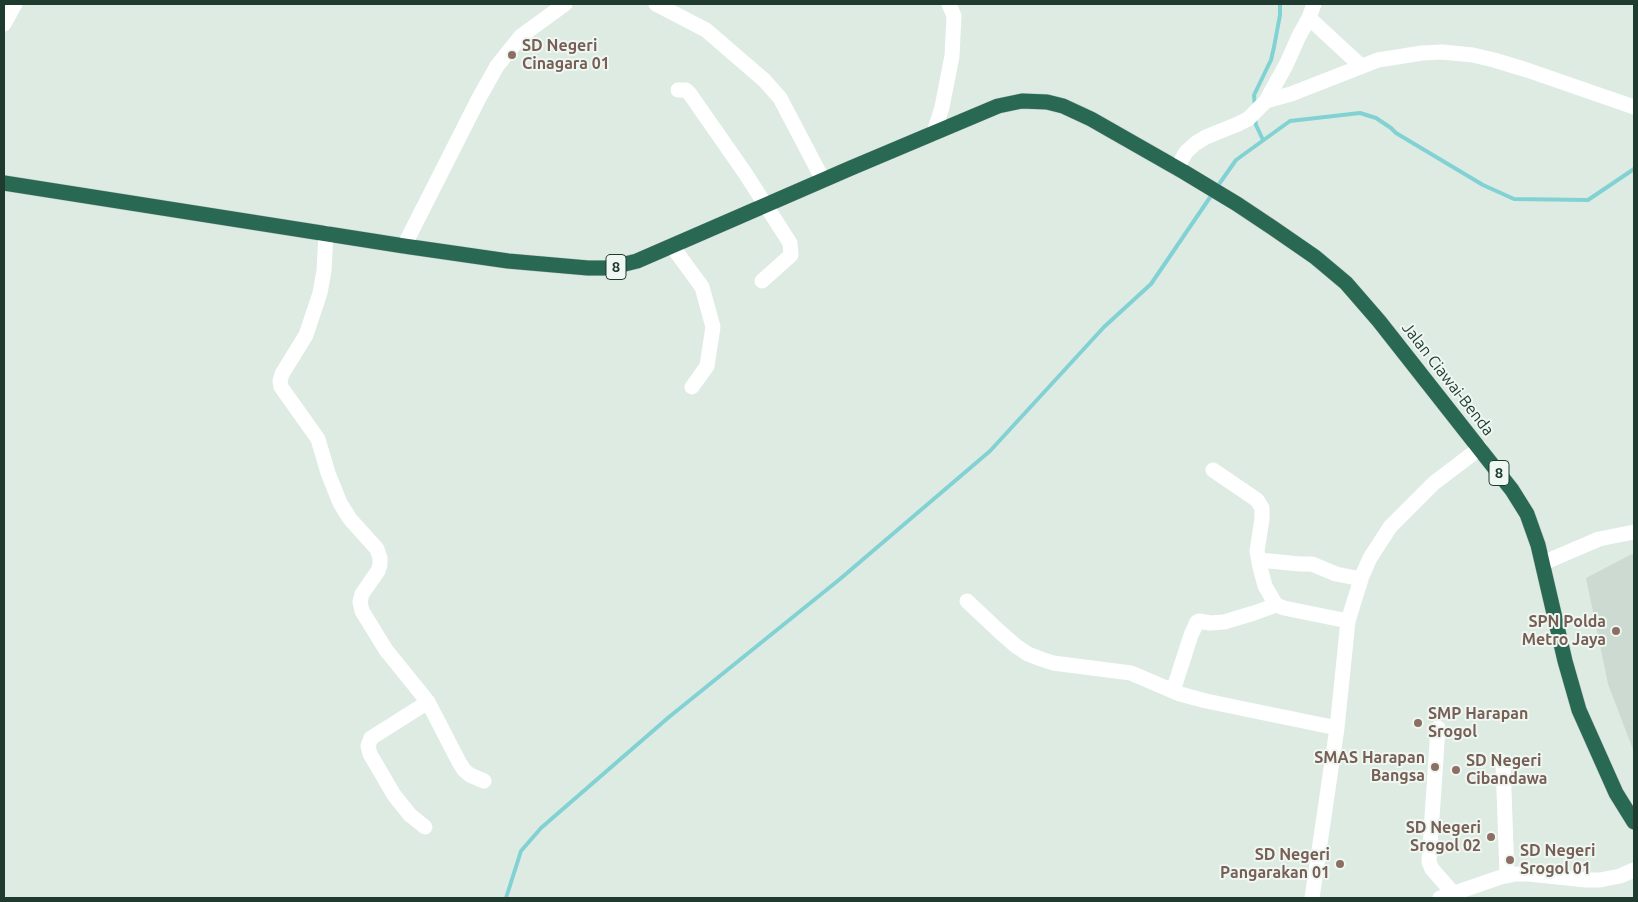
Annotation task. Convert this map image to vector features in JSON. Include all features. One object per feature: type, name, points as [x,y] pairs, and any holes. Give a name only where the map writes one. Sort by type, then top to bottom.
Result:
[{"type":"highway","name":"8","points":[[4,183],[508,261],[609,268],[637,261],[998,106],[1022,101],[1048,102],[1063,106],[1091,119],[1180,170]]},
{"type":"highway","name":"Jalan Ciawai-Benda","points":[[1180,170],[1237,204],[1315,257],[1346,282],[1512,490],[1534,529],[1565,662],[1579,710],[1616,793],[1634,822]]},
{"type":"street","points":[[4,24],[15,4]]},
{"type":"street","points":[[404,246],[497,66],[521,36],[566,4]]},
{"type":"street","points":[[656,4],[706,30],[764,80],[780,98],[823,180]]},
{"type":"street","points":[[934,133],[942,107],[952,56],[954,16],[949,4]]},
{"type":"street","points":[[1180,170],[1186,152],[1196,143],[1248,119],[1266,101],[1311,11],[1361,66]]},
{"type":"street","points":[[1266,101],[1291,94],[1378,60],[1442,52],[1473,55],[1527,70],[1634,107]]},
{"type":"street","points":[[678,90],[686,90],[690,94],[746,173],[790,243],[792,251],[788,259],[762,280]]},
{"type":"street","points":[[326,233],[324,272],[320,293],[306,335],[282,374],[281,387],[318,439],[340,503],[350,519],[377,549],[380,565],[362,594],[360,602],[362,611],[386,650],[428,702],[459,762],[470,775],[484,781]]},
{"type":"street","points":[[672,246],[702,287],[713,327],[707,366],[692,387]]},
{"type":"street","points":[[1312,898],[1337,728],[1348,621],[1361,579],[1370,558],[1390,526],[1434,483],[1480,448]]},
{"type":"street","points":[[1213,470],[1257,500],[1262,508],[1257,551],[1265,586],[1276,605]]},
{"type":"street","points":[[1542,564],[1599,539],[1634,532]]},
{"type":"street","points":[[1259,560],[1312,564],[1336,574],[1361,579]]},
{"type":"street","points":[[967,601],[1016,646],[1035,657],[1053,663],[1131,673],[1173,691],[1206,701],[1337,728]]},
{"type":"street","points":[[1173,691],[1191,635],[1199,621],[1224,622],[1276,605],[1348,621]]},
{"type":"street","points":[[425,828],[410,815],[394,795],[370,754],[368,746],[371,738],[428,702]]},
{"type":"street","points":[[1438,728],[1429,862],[1447,896],[1507,876],[1529,874],[1600,880],[1620,876],[1634,870]]},
{"type":"street","points":[[1503,762],[1507,876]]},
{"type":"shaded area","name":"SPN Polda Metro Jaya","points":[[1634,554],[1634,752],[1608,684],[1586,578]]},
{"type":"waterway","points":[[1255,107],[1254,95],[1271,60],[1280,15],[1280,4]]},
{"type":"waterway","points":[[1217,187],[1236,160],[1290,121],[1360,113],[1376,118],[1396,133],[1483,185],[1514,199],[1588,200],[1634,169]]},
{"type":"waterway","points":[[1255,119],[1263,140]]},
{"type":"waterway","points":[[506,898],[521,851],[541,828],[669,717],[840,579],[990,451],[1104,327],[1151,284],[1213,193]]},
{"type":"place","name":"SD Negeri Cinagara 01","points":[[512,55]]},
{"type":"place","name":"SPN Polda Metro Jaya","points":[[1616,631]]},
{"type":"place","name":"SMP Harapan Srogol","points":[[1418,723]]},
{"type":"place","name":"SMAS Harapan Bangsa","points":[[1435,767]]},
{"type":"place","name":"SD Negeri Cibandawa","points":[[1456,770]]},
{"type":"place","name":"SD Negeri Srogol 02","points":[[1491,837]]},
{"type":"place","name":"SD Negeri Srogol 01","points":[[1510,860]]},
{"type":"place","name":"SD Negeri Pangarakan 01","points":[[1340,864]]}]
